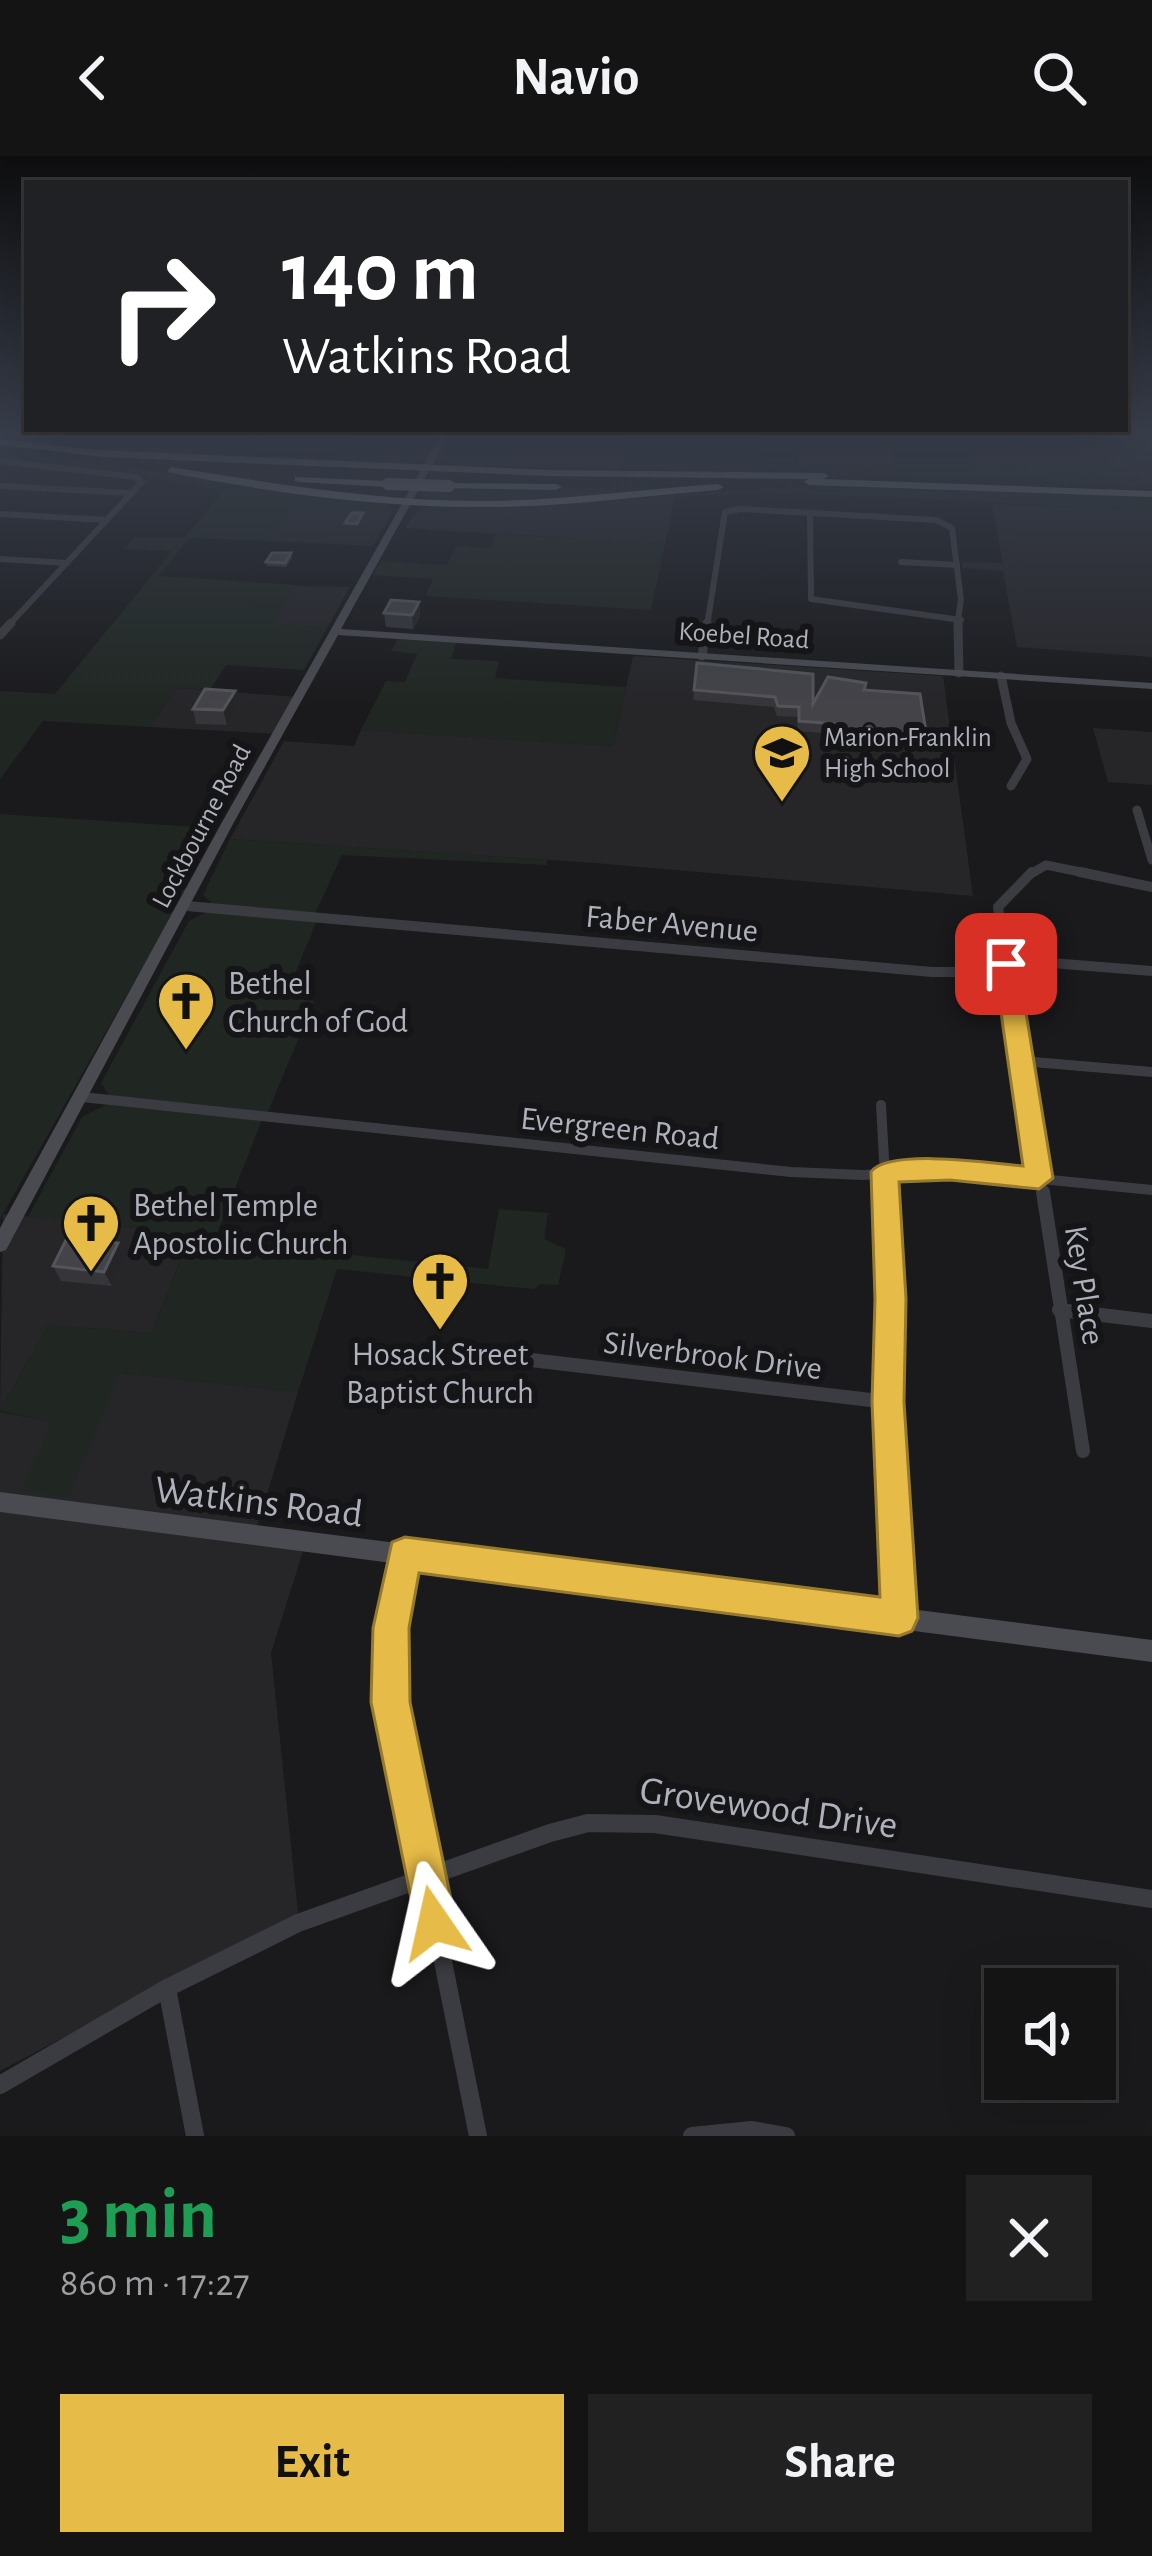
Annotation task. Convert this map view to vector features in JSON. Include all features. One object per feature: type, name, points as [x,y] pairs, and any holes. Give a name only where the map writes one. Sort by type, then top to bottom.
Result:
[{"type":"street","points":[[0,635],[104,523]]},
{"type":"street","name":"Lockbourne Road","points":[[0,1245],[396,523]]},
{"type":"street","points":[[702,656],[723,523]]},
{"type":"street","points":[[810,523],[809,596],[816,602],[961,620]]},
{"type":"street","points":[[947,523],[957,565],[959,673]]},
{"type":"street","points":[[0,559],[67,563]]},
{"type":"street","points":[[901,562],[957,565]]},
{"type":"street","points":[[0,620],[13,621]]},
{"type":"street","name":"Koebel Road","points":[[333,632],[1152,686]]},
{"type":"street","points":[[1001,676],[1011,723],[1027,759],[1011,786]]},
{"type":"street","points":[[1137,810],[1152,860]]},
{"type":"street","name":"Key Place","points":[[1083,1450],[998,907],[1032,872],[1046,865],[1152,887]]},
{"type":"street","name":"Faber Avenue","points":[[187,906],[932,972],[971,972],[1026,961],[1152,970]]},
{"type":"street","points":[[1021,1060],[1152,1072]]},
{"type":"street","name":"Evergreen Road","points":[[82,1097],[791,1172],[950,1170],[1152,1190]]},
{"type":"street","points":[[880,1105],[899,1618]]},
{"type":"street","points":[[1059,1310],[1152,1321]]},
{"type":"street","name":"Silverbrook Drive","points":[[531,1360],[888,1402]]},
{"type":"street","name":"Watkins Road","points":[[0,1502],[1152,1651]]},
{"type":"street","points":[[405,1554],[391,1628],[391,1702],[478,2136]]},
{"type":"street","name":"Grovewood Drive","points":[[0,2085],[167,1988],[298,1923],[550,1833],[624,1821],[1152,1899]]},
{"type":"street","points":[[167,1988],[196,2136]]},
{"type":"street","points":[[692,2136],[752,2130],[786,2136]]},
{"type":"shaded area","points":[[196,523],[280,523],[267,541],[189,538],[159,576],[296,585],[272,623],[327,628],[304,670],[226,665],[210,690],[177,688],[149,727],[43,721],[0,779],[0,691],[55,694],[172,551],[124,549],[135,537],[185,537]]},
{"type":"shaded area","points":[[280,523],[386,523],[373,546],[267,541]]},
{"type":"shaded area","points":[[408,523],[669,523],[665,544],[405,528]]},
{"type":"shaded area","points":[[996,523],[1152,523],[1152,657],[1017,647],[1003,571],[962,568],[962,562],[1003,563]]},
{"type":"shaded area","points":[[496,534],[665,544],[651,610],[426,596],[433,579],[372,575],[382,561],[446,565],[457,546],[490,548]]},
{"type":"shaded area","points":[[295,586],[350,587],[327,628],[271,624]]},
{"type":"shaded area","points":[[398,639],[456,643],[451,659],[499,661],[495,678],[626,687],[613,746],[361,730],[386,681],[405,682],[417,654],[391,651]]},
{"type":"shaded area","name":"Marion-Franklin High School","points":[[633,656],[943,676],[973,896],[595,863],[230,839],[284,741],[354,746],[361,730],[613,746]]},
{"type":"shaded area","points":[[177,688],[297,697],[278,734],[149,727]]},
{"type":"shaded area","points":[[1093,728],[1152,732],[1152,785],[1108,782]]},
{"type":"shaded area","points":[[0,814],[211,828],[180,901],[0,1219]]},
{"type":"shaded area","points":[[230,839],[547,860],[547,865],[342,855],[315,914],[213,904],[203,895]]},
{"type":"shaded area","points":[[207,912],[317,920],[285,998],[314,1001],[268,1112],[109,1095],[101,1083],[189,921]]},
{"type":"shaded area","points":[[106,1105],[262,1120],[214,1241],[488,1269],[499,1209],[548,1213],[544,1239],[566,1249],[558,1285],[541,1284],[533,1289],[337,1269],[298,1392],[120,1373],[68,1498],[21,1490],[52,1422],[0,1411],[48,1325],[152,1333],[180,1262],[146,1229],[28,1217],[82,1117]]},
{"type":"shaded area","points":[[3,1214],[146,1229],[180,1261],[152,1333],[48,1325],[0,1411]]},
{"type":"shaded area","points":[[120,1373],[298,1392],[257,1527],[308,1535],[271,1653],[298,1913],[0,2071],[0,1412],[53,1422]]},
{"type":"building","points":[[272,553],[291,553],[285,563],[266,562]]},
{"type":"building","points":[[391,600],[419,602],[412,615],[384,613]]},
{"type":"building","name":"Marion-Franklin High School","points":[[697,663],[813,674],[813,704],[828,677],[866,683],[864,690],[920,694],[927,738],[841,732],[837,724],[799,721],[799,707],[778,706],[775,697],[694,690]]},
{"type":"building","points":[[205,689],[235,691],[223,710],[193,709]]},
{"type":"building","points":[[67,1238],[118,1243],[104,1272],[53,1266]]},
{"type":"place","name":"Marion-Franklin High School","points":[[782,804]]},
{"type":"place","name":"Bethel Church of God","points":[[186,1052]]},
{"type":"place","name":"Bethel Temple Apostolic Church","points":[[91,1274]]},
{"type":"place","name":"Hosack Street Baptist Church","points":[[440,1332]]},
{"type":"route","points":[[434,1923],[391,1702],[391,1628],[405,1554],[899,1618],[888,1402],[885,1172],[950,1170],[1039,1178],[1006,964]]}]
